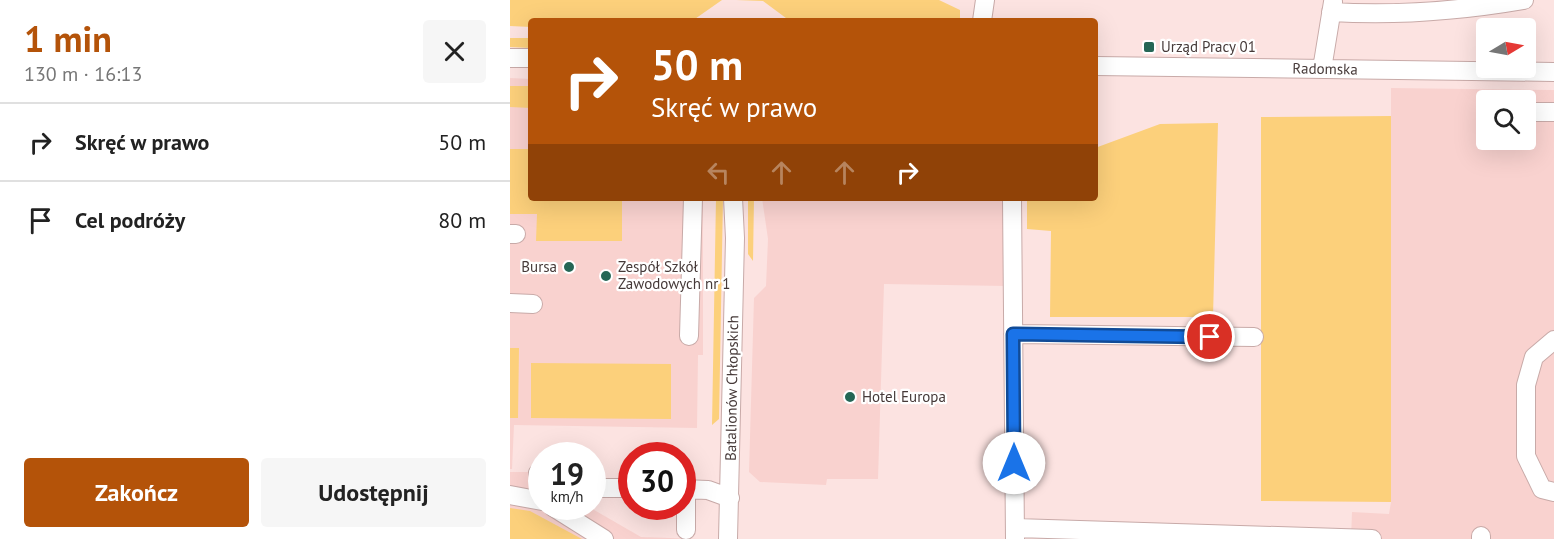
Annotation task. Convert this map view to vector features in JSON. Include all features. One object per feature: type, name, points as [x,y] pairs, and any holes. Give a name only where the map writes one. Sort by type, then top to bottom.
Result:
[{"type":"street","points":[[982,18],[985,0]]},
{"type":"street","points":[[1322,69],[1332,6],[1381,15],[1466,10],[1524,0]]},
{"type":"street","points":[[510,58],[528,58]]},
{"type":"street","name":"Radomska","points":[[1098,66],[1554,72]]},
{"type":"street","points":[[1536,112],[1554,112]]},
{"type":"street","points":[[689,336],[693,201]]},
{"type":"street","name":"Batalionów Chłopskich","points":[[733,201],[735,238]]},
{"type":"street","name":"Batalionów Chłopskich","points":[[728,539],[738,201]]},
{"type":"street","points":[[1012,201],[1015,533],[1372,539]]},
{"type":"street","points":[[510,303],[533,303]]},
{"type":"street","points":[[1013,334],[1254,337]]},
{"type":"street","points":[[1554,340],[1534,357],[1529,369],[1526,385],[1526,456],[1542,489],[1554,492]]},
{"type":"street","points":[[696,490],[708,490],[730,498]]},
{"type":"street","points":[[510,495],[528,498]]},
{"type":"street","points":[[574,520],[604,539]]},
{"type":"street","points":[[686,520],[686,530]]},
{"type":"shaded area","points":[[510,0],[722,0],[696,18],[528,18],[528,27],[510,26]]},
{"type":"shaded area","points":[[736,0],[939,0],[960,10],[960,18],[786,18],[763,1]]},
{"type":"shaded area","points":[[510,38],[528,38],[528,48],[510,47]]},
{"type":"shaded area","name":"Zespół Szkół Zawodowych nr 1","points":[[510,78],[528,79],[528,201],[703,201],[703,355],[698,355],[697,428],[514,425],[512,469],[510,469]]},
{"type":"shaded area","points":[[510,86],[528,86],[528,108],[510,107]]},
{"type":"shaded area","points":[[1391,88],[1554,90],[1554,539],[1351,539],[1352,512],[1389,514],[1391,502]]},
{"type":"shaded area","points":[[1391,116],[1391,502],[1261,501],[1261,117]]},
{"type":"shaded area","points":[[1218,123],[1213,317],[1050,317],[1051,231],[1027,229],[1027,201],[1098,201],[1098,147],[1160,124]]},
{"type":"shaded area","points":[[510,149],[528,149],[528,201],[622,201],[622,241],[536,241],[537,214],[510,214]]},
{"type":"shaded area","points":[[716,201],[723,201],[719,419],[712,425]]},
{"type":"shaded area","points":[[748,201],[754,201],[753,261],[748,254]]},
{"type":"shaded area","points":[[762,201],[1008,201],[1007,286],[884,284],[878,479],[827,479],[826,485],[760,482],[749,472],[754,298],[766,286],[768,239]]},
{"type":"shaded area","points":[[510,348],[519,348],[518,418],[510,418]]},
{"type":"shaded area","points":[[531,363],[671,364],[671,419],[531,418]]},
{"type":"shaded area","points":[[510,472],[528,472],[528,520],[606,520],[606,517],[641,537],[700,539],[510,539]]},
{"type":"shaded area","points":[[510,508],[528,511],[528,520],[547,520],[582,539],[510,539]]},
{"type":"place","name":"Urząd Pracy 01","points":[[1149,47]]},
{"type":"place","name":"Bursa","points":[[569,267]]},
{"type":"place","name":"Zespół Szkół Zawodowych nr 1","points":[[606,276]]},
{"type":"place","name":"Hotel Europa","points":[[850,397]]},
{"type":"route","points":[[1014,463],[1013,334],[1210,337]]}]
